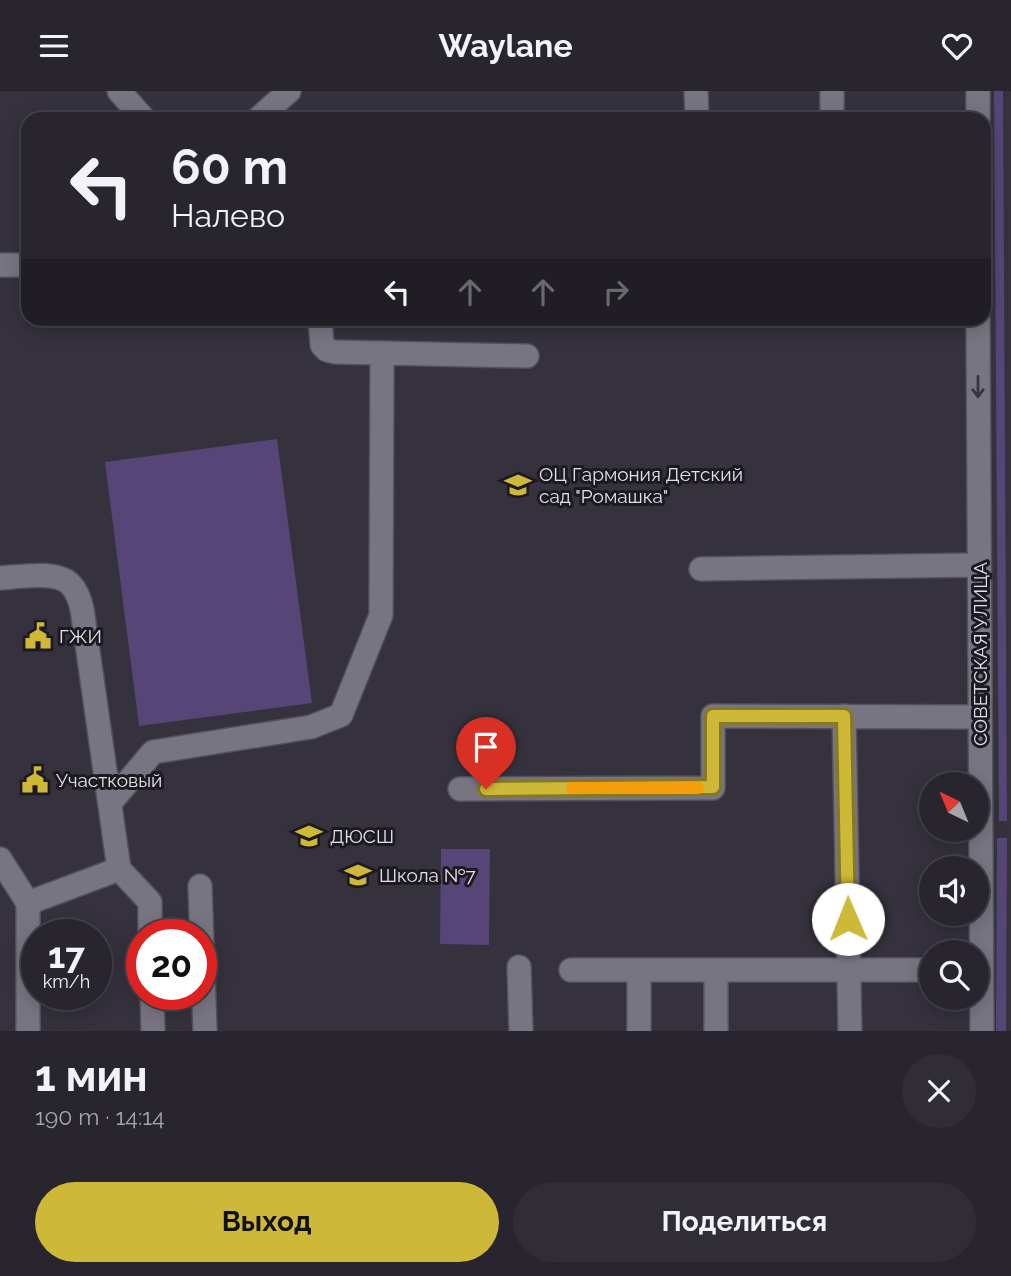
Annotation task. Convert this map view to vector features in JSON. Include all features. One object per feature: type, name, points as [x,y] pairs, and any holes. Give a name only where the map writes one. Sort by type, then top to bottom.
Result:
[{"type":"street","points":[[119,91],[138,112]]},
{"type":"street","points":[[266,112],[289,91]]},
{"type":"street","points":[[696,91],[697,112]]},
{"type":"street","points":[[832,91],[832,112]]},
{"type":"street","points":[[978,91],[978,112]]},
{"type":"street","points":[[0,265],[21,265]]},
{"type":"street","points":[[321,326],[322,345],[335,352],[527,356]]},
{"type":"street","name":"СОВЕТСКАЯ УЛИЦА","points":[[978,326],[979,940]]},
{"type":"street","points":[[110,803],[153,752],[312,727],[341,715],[382,615],[382,353]]},
{"type":"street","points":[[701,569],[979,565]]},
{"type":"street","points":[[0,578],[60,578],[70,584],[79,597],[119,869],[150,902],[150,919]]},
{"type":"street","points":[[460,789],[713,787],[713,716],[980,717]]},
{"type":"street","points":[[844,716],[850,1031]]},
{"type":"street","points":[[0,859],[29,903],[28,1031]]},
{"type":"street","points":[[29,903],[119,869]]},
{"type":"street","points":[[200,886],[205,1031]]},
{"type":"street","points":[[519,967],[521,1031]]},
{"type":"street","points":[[571,970],[919,970]]},
{"type":"street","points":[[639,970],[639,1031]]},
{"type":"street","points":[[716,970],[716,1031]]},
{"type":"street","points":[[152,1010],[153,1031]]},
{"type":"street","name":"СОВЕТСКАЯ УЛИЦА","points":[[981,1010],[982,1031]]},
{"type":"shaded area","points":[[994,91],[1003,91],[1007,821],[999,821]]},
{"type":"shaded area","points":[[277,439],[312,703],[139,726],[105,462]]},
{"type":"shaded area","points":[[997,838],[1007,838],[1006,1031],[996,1031]]},
{"type":"shaded area","points":[[441,849],[490,849],[489,945],[440,944]]},
{"type":"slow traffic","points":[[572,788],[698,788]]},
{"type":"place","name":"ОЦ Гармония Детский сад \"Ромашка\"","points":[[518,485]]},
{"type":"place","name":"ГЖИ","points":[[38,636]]},
{"type":"place","name":"Участковый","points":[[35,780]]},
{"type":"place","name":"ДЮСШ","points":[[309,836]]},
{"type":"place","name":"Школа №7","points":[[358,875]]},
{"type":"route","points":[[486,789],[713,787],[713,716],[844,716],[848,919]]}]
